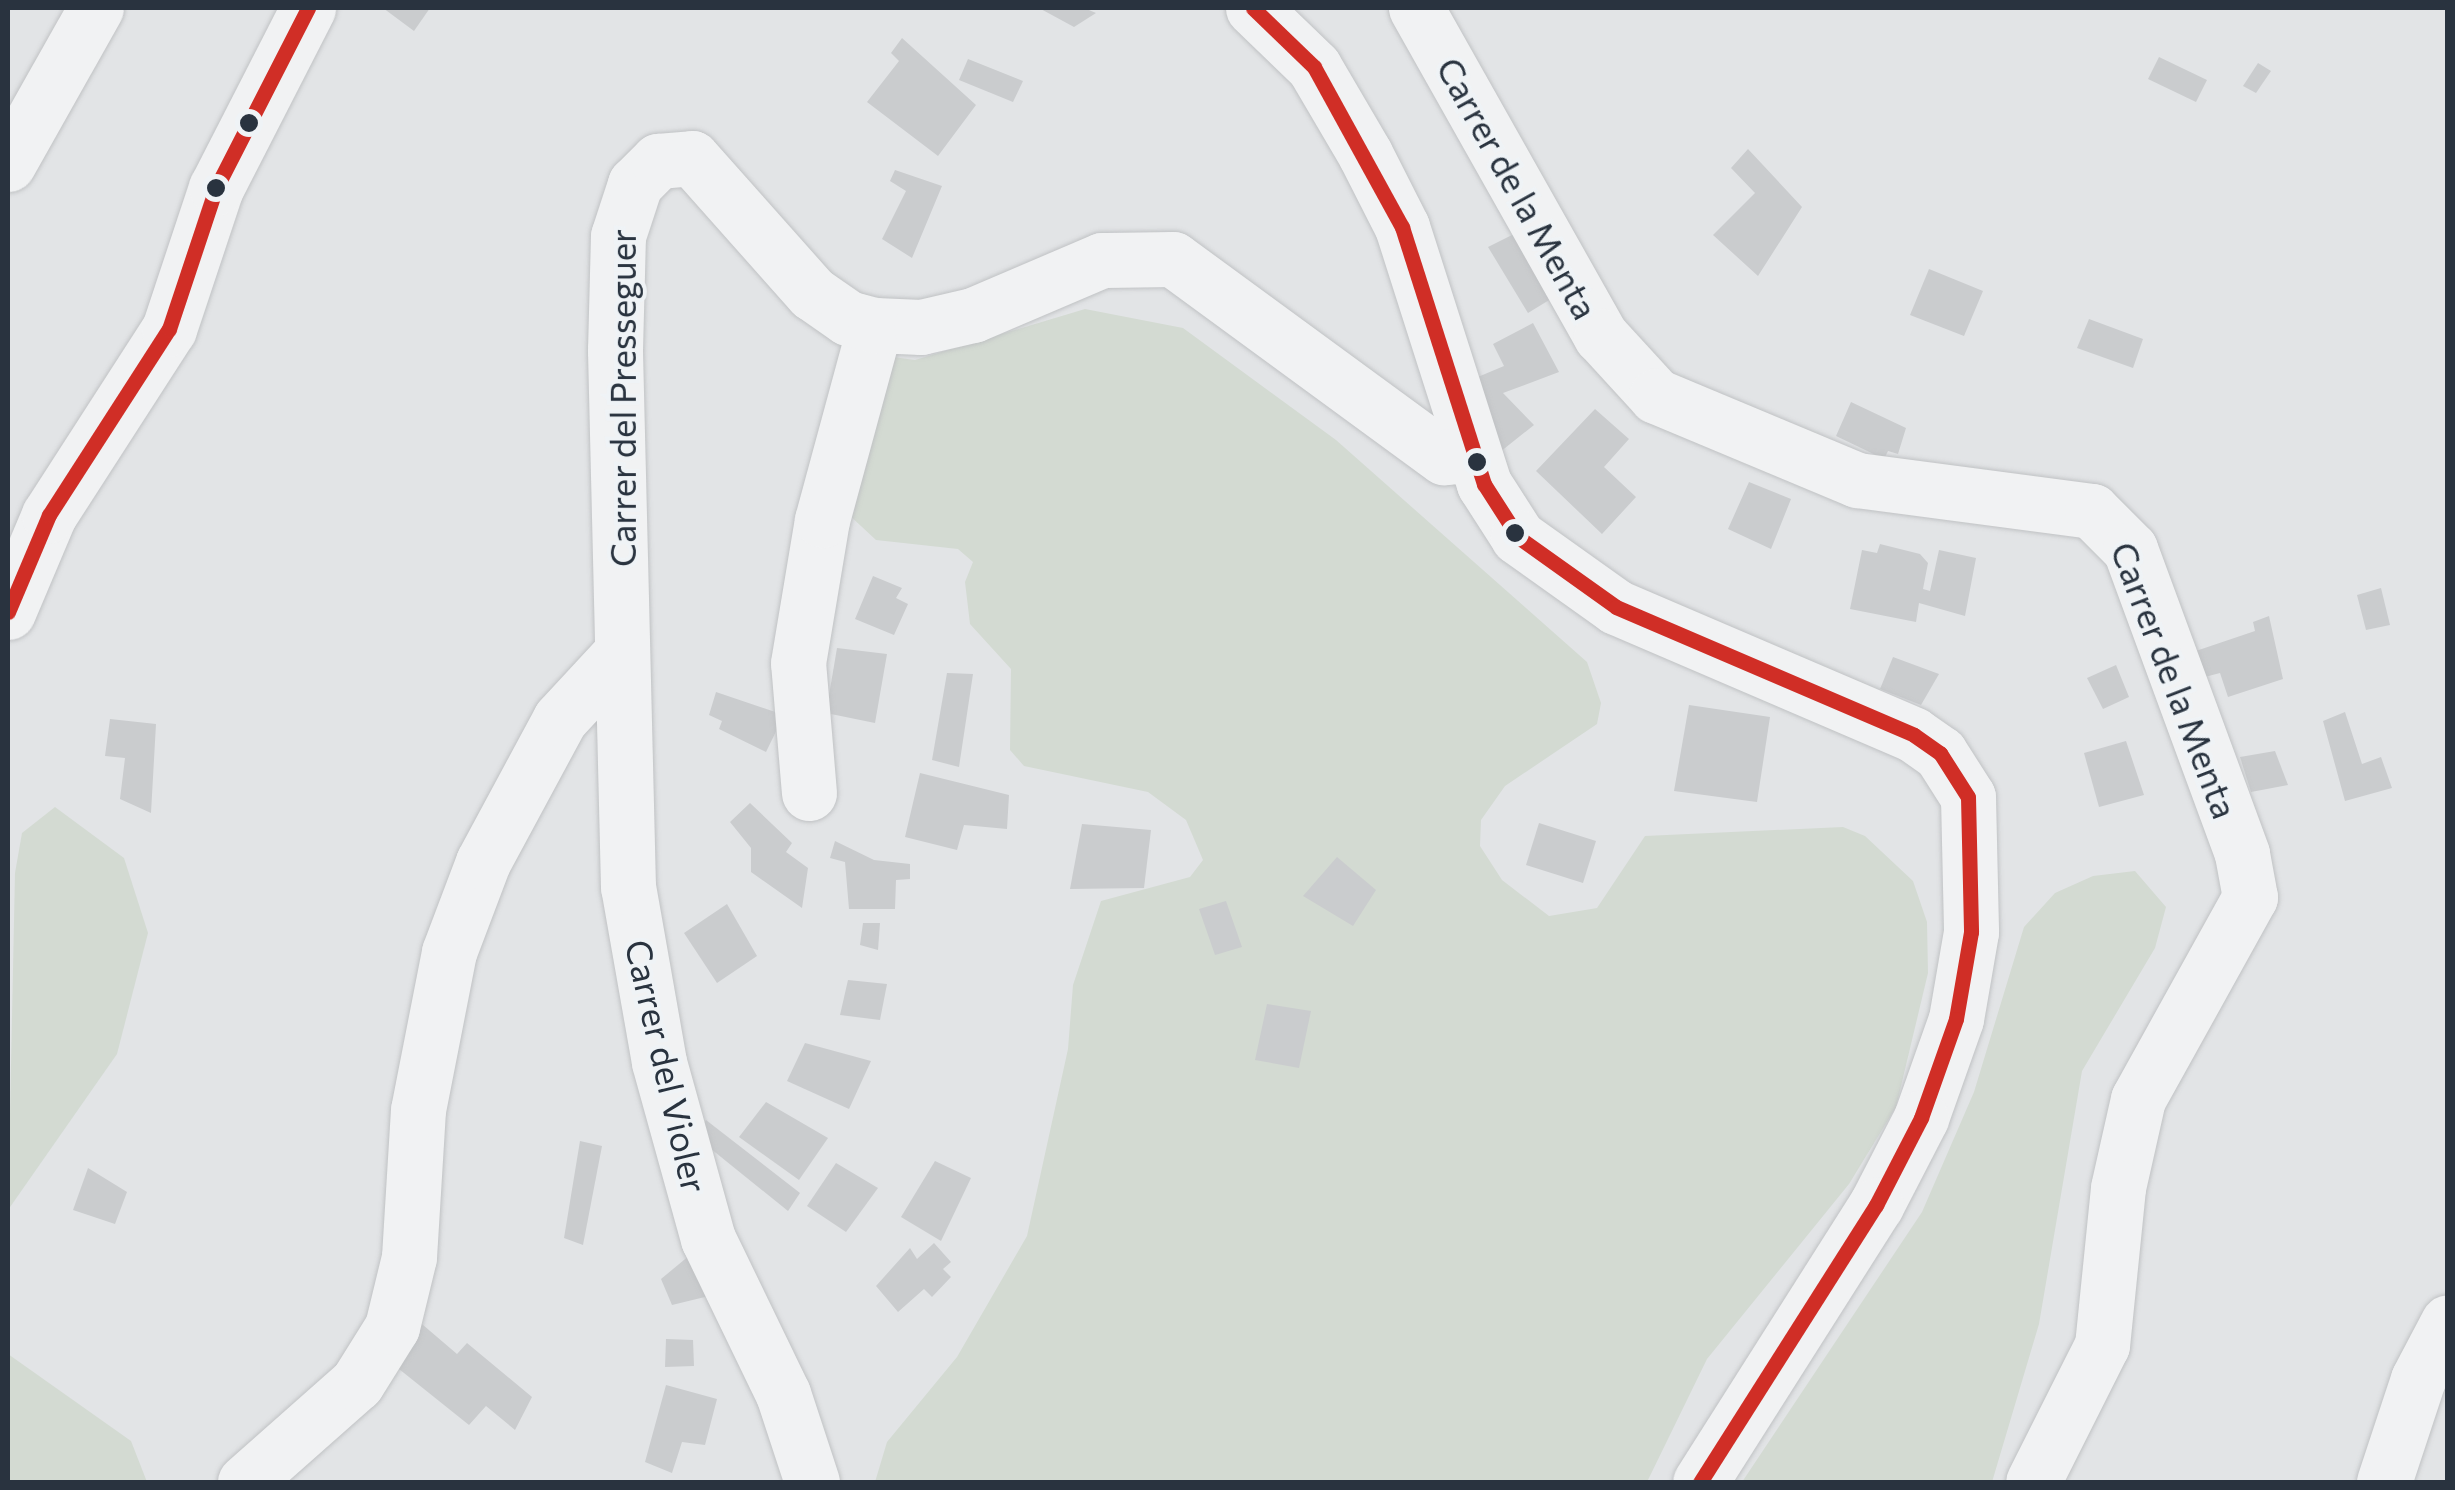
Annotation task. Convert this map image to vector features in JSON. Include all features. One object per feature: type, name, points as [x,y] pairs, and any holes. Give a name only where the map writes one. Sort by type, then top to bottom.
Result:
[{"type":"street","points":[[8,164],[96,8]]},
{"type":"street","points":[[8,612],[49,515],[169,329],[216,188],[308,8]]},
{"type":"street","points":[[1253,8],[1314,67],[1387,198],[1472,454],[1499,512],[1561,575],[1616,608],[1914,734],[1940,752],[1968,797],[1971,932],[1956,1020],[1921,1118],[1876,1205],[1700,1482]]},
{"type":"street","name":"Carrer de la Menta","points":[[1416,8],[1601,336],[1656,396],[1856,480],[2092,511],[2130,549],[2242,854],[2250,896],[2138,1098],[2118,1188],[2102,1346],[2033,1482]]},
{"type":"street","name":"Carrer del Presseguer","points":[[622,652],[615,350],[618,236],[636,184],[658,161],[692,158],[812,293],[848,318],[875,325],[920,326],[972,315],[1102,260],[1173,259],[1444,457],[1472,454]]},
{"type":"street","points":[[808,793],[798,663],[822,520],[875,325]]},
{"type":"street","points":[[245,1482],[357,1383],[392,1327],[409,1257],[418,1110],[449,952],[483,862],[560,719],[622,652]]},
{"type":"street","name":"Carrer del Violer","points":[[622,652],[628,887],[659,1062],[708,1239],[804,1474]]},
{"type":"street","points":[[2384,1482],[2418,1379],[2448,1322]]},
{"type":"shaded area","points":[[1085,309],[1183,328],[1336,440],[1587,662],[1601,703],[1597,724],[1505,786],[1481,820],[1480,846],[1502,880],[1549,916],[1597,908],[1645,836],[1843,827],[1865,836],[1913,881],[1927,922],[1928,973],[1896,1107],[1849,1184],[1707,1359],[1647,1482],[875,1482],[887,1442],[957,1357],[1027,1236],[1068,1049],[1073,985],[1101,901],[1190,877],[1203,860],[1186,820],[1148,792],[1024,766],[1010,750],[1011,669],[970,624],[965,582],[973,562],[958,549],[876,540],[847,513],[893,357],[915,360]]},
{"type":"shaded area","points":[[55,807],[124,858],[148,933],[117,1054],[8,1210],[15,873],[22,833]]},
{"type":"shaded area","points":[[2135,871],[2166,907],[2155,948],[2082,1071],[2039,1324],[1992,1482],[1742,1482],[1922,1212],[1974,1092],[2024,927],[2055,893],[2093,876]]},
{"type":"shaded area","points":[[8,1354],[131,1441],[147,1482],[8,1482]]},
{"type":"building","points":[[383,8],[430,8],[414,31]]},
{"type":"building","points":[[1039,8],[1084,8],[1096,13],[1074,27]]},
{"type":"building","points":[[902,38],[976,105],[938,156],[867,102],[899,61],[891,53]]},
{"type":"building","points":[[2159,57],[2207,80],[2196,102],[2148,79]]},
{"type":"building","points":[[968,59],[1023,81],[1013,102],[959,80]]},
{"type":"building","points":[[2258,63],[2271,71],[2256,93],[2243,86]]},
{"type":"building","points":[[1748,149],[1802,207],[1758,276],[1713,235],[1755,193],[1731,168]]},
{"type":"building","points":[[895,170],[942,186],[912,258],[882,239],[906,191],[890,181]]},
{"type":"building","points":[[1520,231],[1559,294],[1528,313],[1488,247]]},
{"type":"building","points":[[1929,269],[1983,291],[1964,336],[1910,315]]},
{"type":"building","points":[[2089,319],[2143,339],[2133,368],[2077,348]]},
{"type":"building","points":[[1533,323],[1559,372],[1503,393],[1534,425],[1500,452],[1473,379],[1504,366],[1493,344]]},
{"type":"building","points":[[1851,402],[1906,428],[1898,454],[1888,451],[1884,459],[1836,436]]},
{"type":"building","points":[[1595,409],[1629,439],[1604,467],[1636,497],[1602,534],[1536,471]]},
{"type":"building","points":[[1749,482],[1791,499],[1771,549],[1728,529]]},
{"type":"building","points":[[1880,544],[1920,554],[1928,563],[1923,589],[1930,591],[1939,550],[1976,558],[1965,616],[1919,603],[1916,622],[1850,609],[1862,550],[1877,553]]},
{"type":"building","points":[[873,576],[902,588],[896,598],[908,604],[894,635],[855,619]]},
{"type":"building","points":[[2381,588],[2390,625],[2366,630],[2357,595]]},
{"type":"building","points":[[2269,616],[2283,679],[2228,697],[2220,673],[2201,678],[2184,655],[2255,631],[2253,622]]},
{"type":"building","points":[[837,648],[887,654],[875,723],[826,713]]},
{"type":"building","points":[[1893,657],[1939,674],[1921,705],[1880,689]]},
{"type":"building","points":[[2116,665],[2129,697],[2103,709],[2087,678]]},
{"type":"building","points":[[947,673],[973,674],[959,767],[932,760]]},
{"type":"building","points":[[716,692],[784,715],[766,752],[719,729],[722,721],[709,715]]},
{"type":"building","points":[[1689,705],[1770,717],[1757,802],[1674,791]]},
{"type":"building","points":[[2345,712],[2362,764],[2381,757],[2392,788],[2345,801],[2323,721]]},
{"type":"building","points":[[110,719],[156,724],[151,813],[120,799],[125,758],[105,756]]},
{"type":"building","points":[[2126,741],[2144,795],[2099,807],[2084,753]]},
{"type":"building","points":[[2275,751],[2288,785],[2251,792],[2240,757]]},
{"type":"building","points":[[920,773],[1009,795],[1007,829],[964,825],[957,850],[905,837]]},
{"type":"building","points":[[750,803],[792,843],[786,852],[808,868],[802,908],[751,872],[751,848],[730,822]]},
{"type":"building","points":[[1539,823],[1596,841],[1583,883],[1526,865]]},
{"type":"building","points":[[1082,824],[1151,830],[1144,888],[1070,889]]},
{"type":"building","points":[[835,841],[874,860],[910,864],[910,879],[896,880],[895,909],[849,909],[845,862],[830,858]]},
{"type":"building","points":[[1337,857],[1376,890],[1353,926],[1303,896]]},
{"type":"building","points":[[1226,901],[1242,947],[1215,955],[1199,909]]},
{"type":"building","points":[[727,904],[757,956],[717,983],[684,933]]},
{"type":"building","points":[[863,923],[880,923],[878,950],[860,945]]},
{"type":"building","points":[[848,980],[887,984],[880,1020],[840,1015]]},
{"type":"building","points":[[1267,1004],[1311,1011],[1299,1068],[1255,1060]]},
{"type":"building","points":[[805,1043],[871,1061],[849,1109],[787,1081]]},
{"type":"building","points":[[766,1102],[828,1138],[799,1180],[739,1137]]},
{"type":"building","points":[[706,1120],[800,1193],[788,1211],[695,1136]]},
{"type":"building","points":[[580,1141],[602,1146],[583,1245],[564,1238]]},
{"type":"building","points":[[935,1161],[971,1178],[941,1241],[901,1217]]},
{"type":"building","points":[[836,1163],[878,1188],[846,1232],[807,1206]]},
{"type":"building","points":[[88,1168],[127,1192],[115,1224],[73,1210]]},
{"type":"building","points":[[934,1243],[951,1262],[943,1269],[951,1277],[932,1297],[924,1289],[898,1312],[876,1286],[910,1248],[917,1259]]},
{"type":"building","points":[[690,1255],[709,1296],[672,1305],[661,1279]]},
{"type":"building","points":[[416,1319],[457,1354],[467,1343],[532,1397],[515,1430],[486,1406],[469,1425],[394,1365]]},
{"type":"building","points":[[666,1339],[693,1340],[694,1366],[665,1367]]},
{"type":"building","points":[[666,1385],[717,1399],[705,1445],[682,1442],[672,1473],[645,1462]]},
{"type":"transit line","points":[[8,612],[49,515],[169,329],[216,188],[308,8]]},
{"type":"transit line","points":[[1253,8],[1314,67],[1402,227],[1484,484],[1518,537],[1616,607],[1914,735],[1940,753],[1968,797],[1971,932],[1956,1019],[1921,1118],[1876,1205],[1700,1482]]}]
